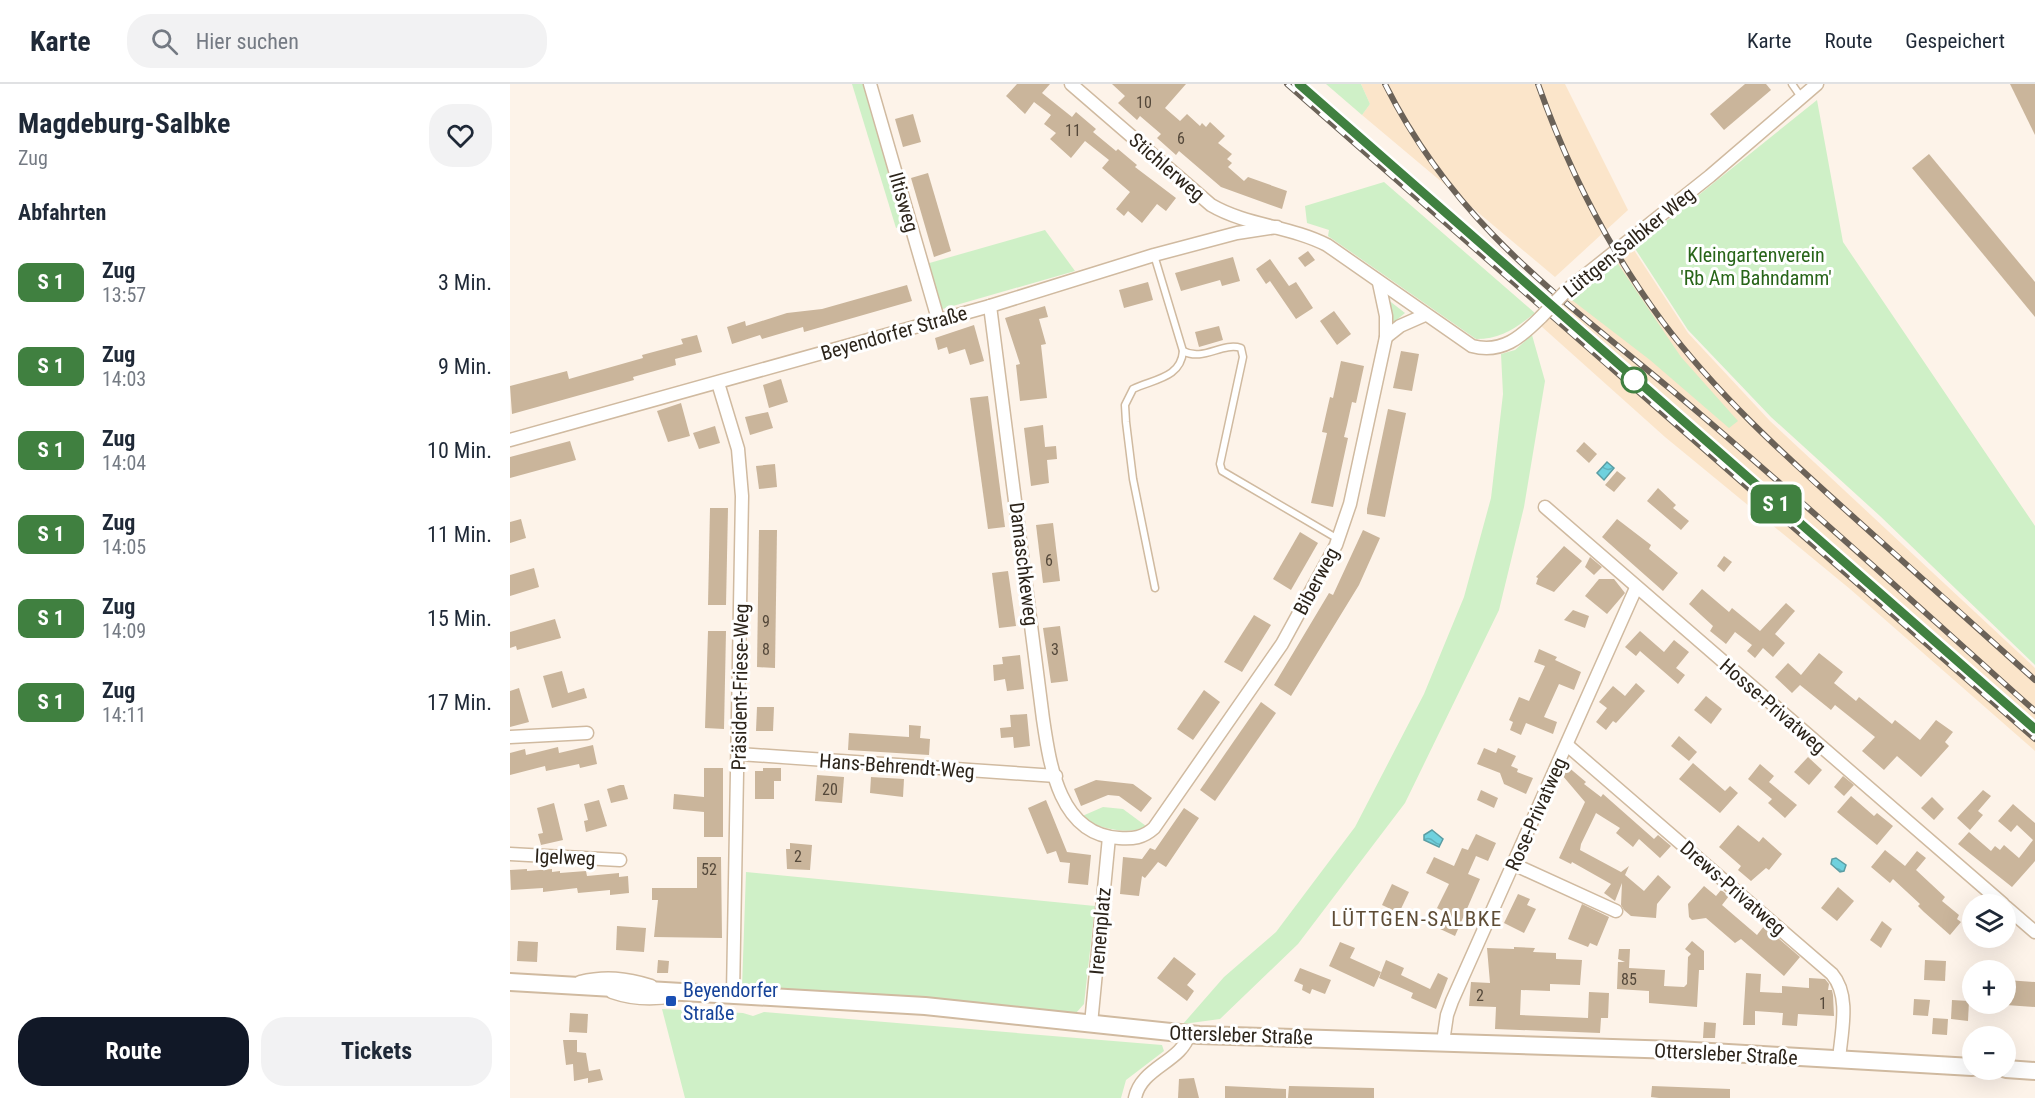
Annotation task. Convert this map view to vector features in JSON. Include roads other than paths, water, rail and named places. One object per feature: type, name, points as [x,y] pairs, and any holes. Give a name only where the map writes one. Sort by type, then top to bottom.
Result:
[{"type":"main road","name":"Ottersleber Straße","points":[[510,982],[925,1006],[1189,1034],[1443,1042],[1962,1066]]},
{"type":"main road","points":[[2016,1070],[2035,1071]]},
{"type":"street","name":"Iltisweg","points":[[870,84],[938,319]]},
{"type":"street","name":"Stichlerweg","points":[[1071,84],[1203,199],[1238,217],[1277,227]]},
{"type":"street","name":"Lüttgen-Salbker Weg","points":[[1277,227],[1300,233],[1327,245],[1379,284],[1466,342],[1487,349],[1501,347],[1515,340],[1568,289],[1710,176],[1817,84]]},
{"type":"street","name":"Beyendorfer Straße","points":[[510,440],[990,306],[1154,255],[1237,233],[1277,227]]},
{"type":"street","name":"Biberweg","points":[[1109,837],[1134,838],[1147,833],[1177,795],[1282,644],[1338,539],[1350,504],[1386,337],[1386,316],[1379,284]]},
{"type":"street","name":"Damaschkeweg","points":[[990,306],[1044,726],[1056,776],[1073,817],[1089,830],[1109,837]]},
{"type":"street","points":[[1386,337],[1400,326],[1425,315]]},
{"type":"street","name":"Präsident-Friese-Weg","points":[[718,383],[735,438],[741,473],[739,754],[733,994]]},
{"type":"street","name":"Hosse-Privatweg","points":[[1545,507],[1990,894]]},
{"type":"street","name":"Rose-Privatweg","points":[[1443,1042],[1448,1011],[1636,588]]},
{"type":"street","points":[[510,737],[587,733]]},
{"type":"street","name":"Drews-Privatweg","points":[[1567,746],[1832,974],[1839,984],[1842,995],[1839,1060]]},
{"type":"street","name":"Hans-Behrendt-Weg","points":[[739,754],[1056,776]]},
{"type":"street","name":"Irenenplatz","points":[[1091,1024],[1109,837]]},
{"type":"street","name":"Igelweg","points":[[510,854],[620,860]]},
{"type":"street","points":[[1513,864],[1616,911]]},
{"type":"street","name":"Hosse-Privatweg","points":[[2016,916],[2035,932]]},
{"type":"street","points":[[563,985],[598,978],[630,979],[663,991]]},
{"type":"street","points":[[599,987],[626,997],[658,999],[690,992]]},
{"type":"street","points":[[1135,1098],[1144,1078],[1182,1048],[1189,1034]]},
{"type":"lane","points":[[1792,84],[1801,97]]},
{"type":"lane","points":[[1154,255],[1183,351],[1179,367],[1171,375],[1133,389],[1125,405],[1133,479],[1155,588]]},
{"type":"lane","points":[[1183,351],[1190,355],[1202,355],[1233,345],[1241,348],[1243,357],[1220,464],[1222,471],[1338,539]]},
{"type":"water","points":[[1607,462],[1614,468],[1604,480],[1597,473]]},
{"type":"water","points":[[1432,830],[1443,839],[1439,847],[1424,840],[1424,835]]},
{"type":"water","points":[[1836,858],[1846,865],[1844,871],[1840,872],[1831,864],[1832,859]]},
{"type":"railway","points":[[1287,84],[2035,739]]},
{"type":"railway","points":[[1385,84],[1415,137],[1449,185],[1525,266],[1827,524],[2035,711]]},
{"type":"railway","points":[[1538,84],[1562,147],[1591,207],[1642,293],[1683,347],[1727,398],[1775,445],[2035,680]]},
{"type":"train","points":[[1299,84],[1627,374],[2035,729]]},
{"type":"place","name":"Beyendorfer Straße","points":[[671,1001]]},
{"type":"district","name":"LÜTTGEN-SALBKE","points":[[1417,919]]},
{"type":"park label","name":"Kleingartenverein 'Rb Am Bahndamm'","points":[[1756,266]]}]
